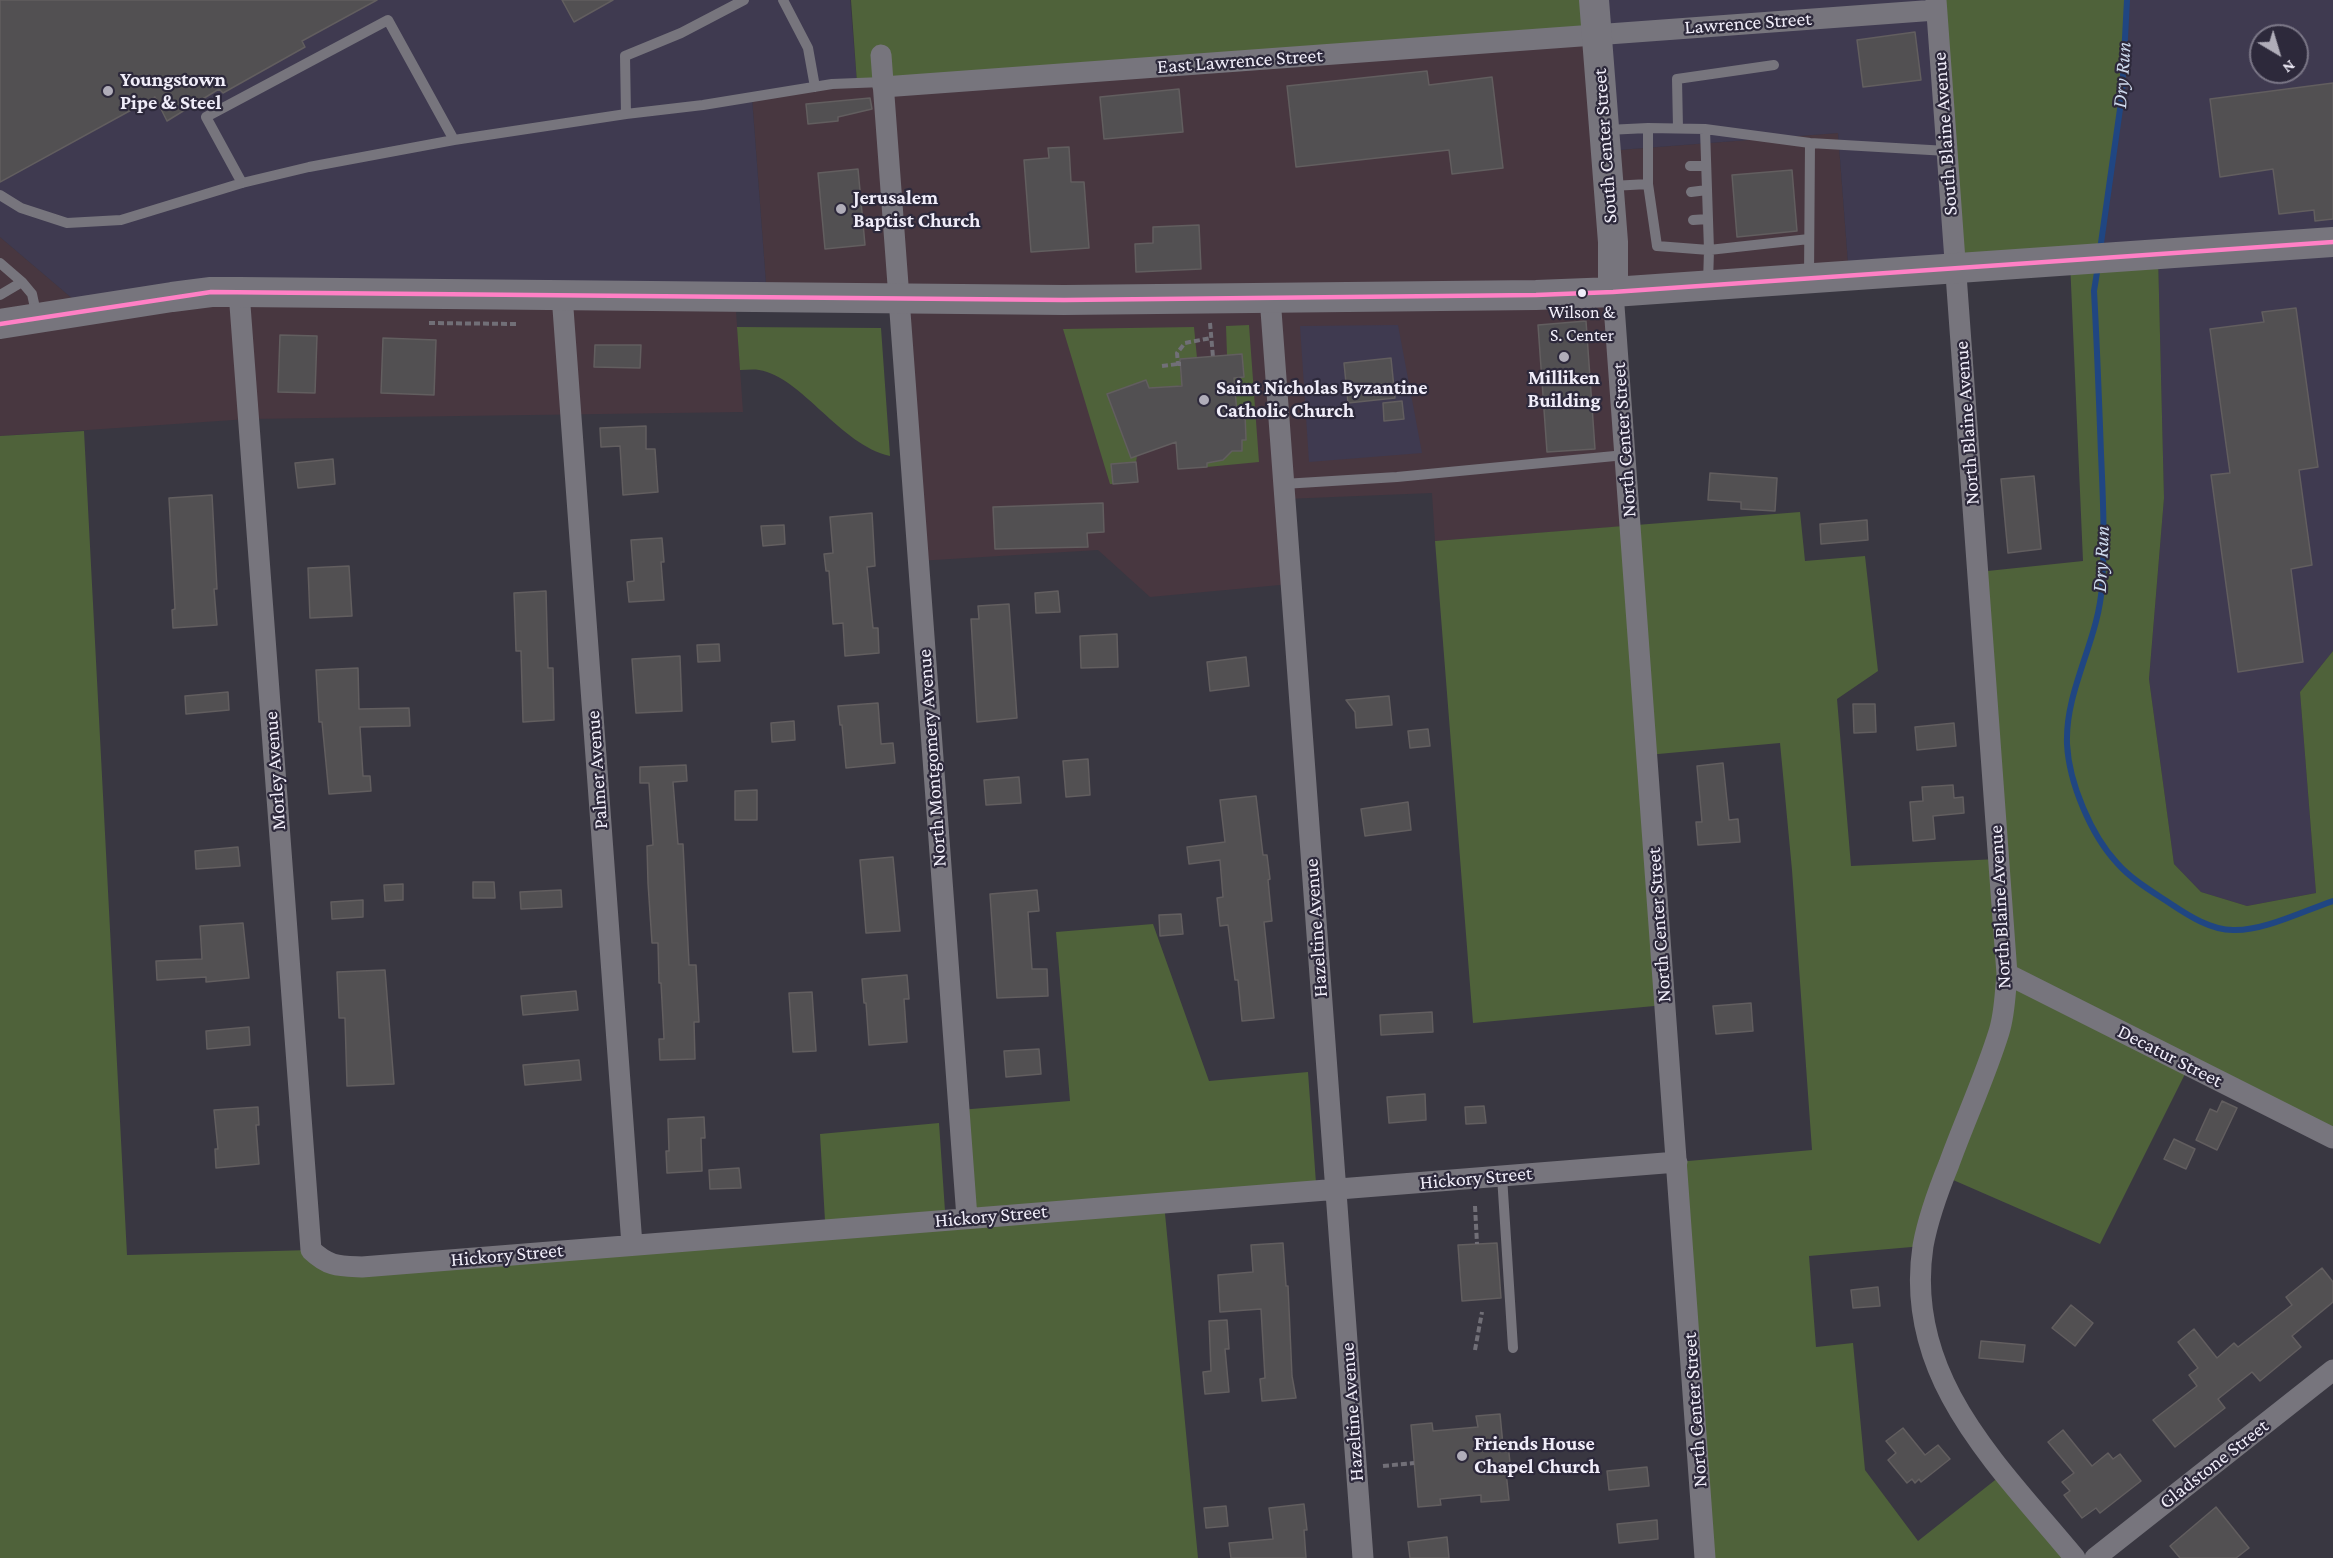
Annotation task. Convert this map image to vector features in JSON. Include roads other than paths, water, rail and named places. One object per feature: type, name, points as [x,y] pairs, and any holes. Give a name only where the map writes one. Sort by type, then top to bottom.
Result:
[{"type":"main road","name":"South Center Street","points":[[1594,0],[1612,242],[1613,292]]},
{"type":"main road","points":[[0,324],[192,295],[239,292],[1064,300],[1613,292],[2333,242]]},
{"type":"street","name":"Lawrence Street","points":[[1596,34],[1936,5]]},
{"type":"street","name":"South Blaine Avenue","points":[[1936,5],[1955,269]]},
{"type":"street","name":"East Lawrence Street","points":[[883,84],[1596,34]]},
{"type":"street","name":"North Montgomery Avenue","points":[[881,56],[967,1218]]},
{"type":"street","name":"North Blaine Avenue","points":[[1955,269],[2007,974],[1999,1032],[1933,1205],[1923,1246],[1922,1302],[1926,1328],[1938,1372],[1965,1423],[2075,1558]]},
{"type":"street","name":"Morley Avenue","points":[[239,292],[311,1250]]},
{"type":"street","name":"North Center Street","points":[[1613,292],[1706,1558]]},
{"type":"street","name":"Palmer Avenue","points":[[562,295],[632,1245]]},
{"type":"street","name":"Hazeltine Avenue","points":[[1270,297],[1363,1558]]},
{"type":"street","name":"Decatur Street","points":[[2007,974],[2333,1138]]},
{"type":"street","name":"Hickory Street","points":[[311,1250],[323,1262],[362,1267],[1677,1162]]},
{"type":"street","name":"Gladstone Street","points":[[2095,1558],[2333,1370]]},
{"type":"lane","points":[[626,114],[625,56],[681,33],[744,0]]},
{"type":"lane","points":[[783,0],[808,48],[815,87]]},
{"type":"lane","points":[[242,183],[206,117],[388,20],[454,140]]},
{"type":"lane","points":[[1678,129],[1677,79],[1774,65]]},
{"type":"lane","points":[[0,195],[21,208],[67,223],[121,220],[242,183],[309,167],[454,140],[626,114],[703,105],[832,84],[883,84]]},
{"type":"lane","points":[[1648,128],[1653,166],[1648,184],[1655,195],[1658,221],[1657,246],[1708,250],[1809,239]]},
{"type":"lane","points":[[1604,130],[1705,129],[1810,143],[1947,152]]},
{"type":"lane","points":[[1705,129],[1708,286]]},
{"type":"lane","points":[[1809,279],[1810,143]]},
{"type":"lane","points":[[1690,166],[1706,165]]},
{"type":"lane","points":[[1608,186],[1648,184]]},
{"type":"lane","points":[[1691,192],[1707,190]]},
{"type":"lane","points":[[1693,220],[1708,219]]},
{"type":"lane","points":[[0,263],[32,294],[37,319]]},
{"type":"lane","points":[[0,295],[22,282]]},
{"type":"lane","points":[[1283,484],[1396,477],[1625,455]]},
{"type":"lane","points":[[1502,1176],[1514,1348]]},
{"type":"waterway","name":"Dry Run","points":[[2100,250],[2122,95],[2127,0]]},
{"type":"waterway","name":"Dry Run","points":[[2098,266],[2094,291],[2104,536],[2102,585],[2095,625],[2071,704],[2067,744],[2072,775],[2083,808],[2098,838],[2129,875],[2178,909],[2208,925],[2233,930],[2257,927],[2333,901]]},
{"type":"place","name":"Youngstown Pipe & Steel","points":[[108,91]]},
{"type":"place","name":"Jerusalem Baptist Church","points":[[841,209]]},
{"type":"place","name":"Wilson & S. Center","points":[[1582,293]]},
{"type":"place","name":"Milliken Building","points":[[1564,357]]},
{"type":"place","name":"Saint Nicholas Byzantine Catholic Church","points":[[1204,400]]},
{"type":"place","name":"Friends House Chapel Church","points":[[1462,1456]]}]
